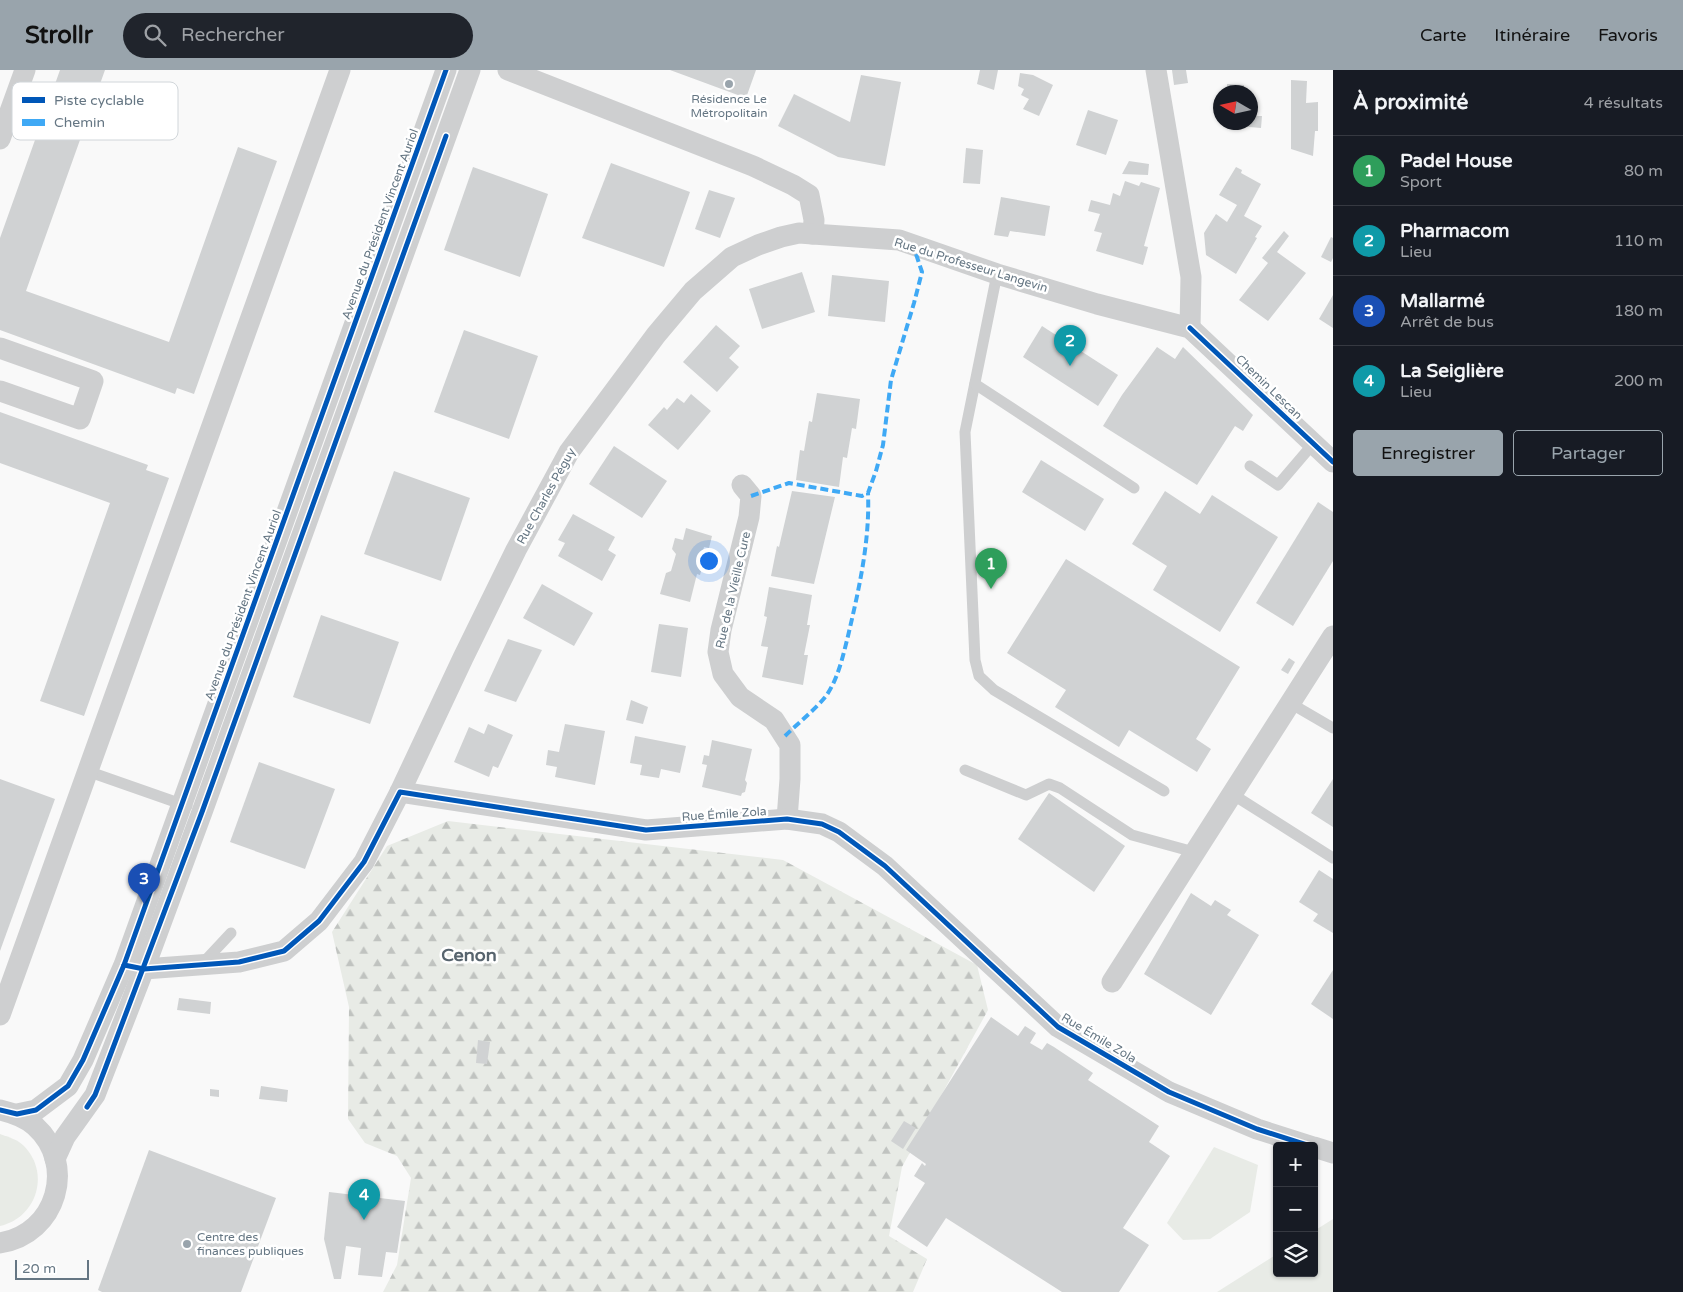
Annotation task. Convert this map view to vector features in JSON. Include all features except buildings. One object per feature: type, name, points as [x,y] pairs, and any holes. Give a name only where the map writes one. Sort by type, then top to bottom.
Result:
[{"type":"street","points":[[21,82],[25,70]]},
{"type":"street","points":[[0,1015],[340,70]]},
{"type":"street","name":"Avenue du Président Vincent Auriol","points":[[55,1159],[65,1137],[95,1095],[182,804],[446,70]]},
{"type":"street","name":"Avenue du Président Vincent Auriol","points":[[8,1112],[36,1110],[68,1086],[134,967],[202,812],[470,70]]},
{"type":"street","points":[[508,70],[753,166],[793,185],[809,195],[814,220],[813,234]]},
{"type":"street","points":[[1156,70],[1191,277],[1190,328]]},
{"type":"street","points":[[0,139],[12,106]]},
{"type":"street","name":"Rue Charles Péguy","points":[[400,792],[511,559],[569,452],[656,335],[693,291],[732,257],[781,237],[799,233],[813,234]]},
{"type":"street","name":"Rue du Professeur Langevin","points":[[813,234],[899,240],[997,274],[1097,304],[1190,328]]},
{"type":"street","name":"Chemin Lescan","points":[[1190,328],[1333,462]]},
{"type":"street","points":[[0,348],[93,381],[80,419],[0,391]]},
{"type":"street","name":"Rue de la Vieille Cure","points":[[742,485],[751,496],[749,517],[721,630],[718,652],[723,674],[740,697],[774,720],[790,745],[787,819]]},
{"type":"street","points":[[1112,982],[1333,636]]},
{"type":"street","points":[[134,967],[239,962],[284,952],[319,921],[364,862],[400,792]]},
{"type":"street","name":"Rue Émile Zola","points":[[400,792],[646,830],[787,819],[822,824],[839,832],[877,861],[1058,1027],[1169,1092],[1257,1129],[1298,1142]]},
{"type":"street","points":[[0,1243],[10,1242],[29,1232],[44,1218],[54,1200],[58,1179],[55,1159],[47,1140],[34,1125],[8,1112]]},
{"type":"street","points":[[1318,1148],[1333,1153]]},
{"type":"lane","points":[[997,274],[965,432],[975,660],[979,676],[994,690],[1164,791]]},
{"type":"lane","points":[[975,384],[1134,488]]},
{"type":"lane","points":[[1250,466],[1278,485],[1313,444]]},
{"type":"lane","points":[[1290,703],[1333,728]]},
{"type":"lane","points":[[965,770],[1026,795],[1049,784],[1060,788],[1132,835],[1194,852]]},
{"type":"lane","points":[[87,771],[202,812]]},
{"type":"lane","points":[[1232,794],[1333,858]]},
{"type":"lane","points":[[202,964],[231,933]]},
{"type":"green space","points":[[448,821],[783,860],[977,965],[988,1010],[902,1167],[889,1236],[927,1259],[913,1292],[383,1292],[397,1265],[411,1178],[397,1156],[365,1143],[348,1119],[349,1007],[332,932],[387,846]]},
{"type":"green space","points":[[0,1134],[16,1140],[24,1146],[32,1157],[37,1169],[38,1182],[36,1194],[31,1205],[23,1214],[0,1226]]},
{"type":"green space","points":[[1214,1147],[1258,1165],[1250,1212],[1210,1239],[1183,1240],[1167,1223]]},
{"type":"green space","points":[[1333,1219],[1333,1292],[1217,1292],[1273,1257],[1273,1277],[1318,1277],[1318,1228]]},
{"type":"marked path","points":[[751,496],[789,483],[862,496],[868,493],[883,445],[891,380],[922,272],[913,245]]},
{"type":"marked path","points":[[785,736],[826,696],[840,667],[863,565],[868,493]]},
{"type":"cycle path","points":[[0,1110],[17,1114],[36,1110],[68,1086],[83,1060],[124,965],[446,70]]},
{"type":"cycle path","points":[[87,1107],[95,1095],[202,812],[446,136]]},
{"type":"cycle path","points":[[1190,328],[1333,462]]},
{"type":"cycle path","points":[[124,965],[144,969],[239,962],[284,951],[319,921],[364,862],[400,792],[646,830],[787,819],[822,824],[839,832],[885,866],[1058,1027],[1169,1092],[1257,1129],[1298,1142]]},
{"type":"place","name":"Résidence Le Métropolitain","points":[[729,84]]},
{"type":"place","name":"Pharmacom","points":[[1070,366]]},
{"type":"place","name":"Padel House","points":[[991,589]]},
{"type":"place","name":"Mallarmé","points":[[144,904]]},
{"type":"place","name":"La Seiglière","points":[[364,1220]]},
{"type":"place","name":"Centre des finances publiques","points":[[187,1244]]},
{"type":"district","name":"Cenon","points":[[469,955]]}]
